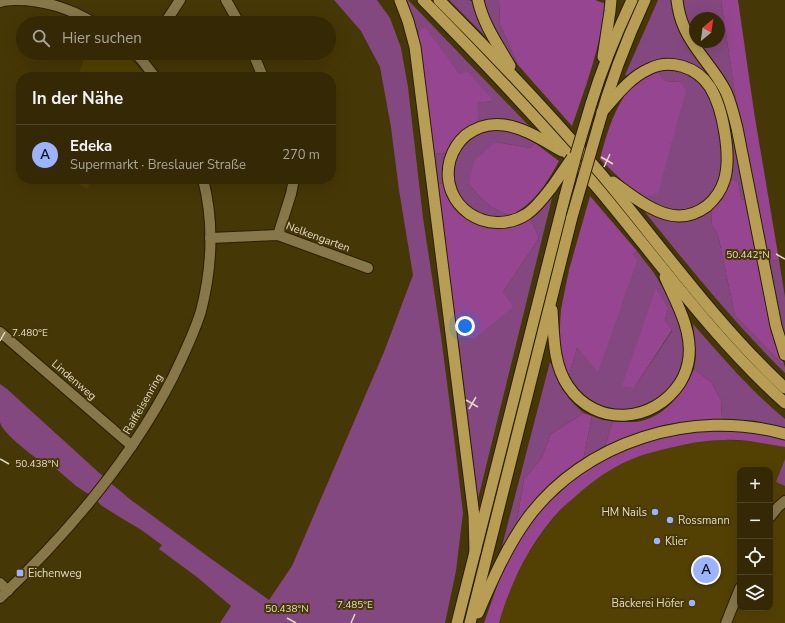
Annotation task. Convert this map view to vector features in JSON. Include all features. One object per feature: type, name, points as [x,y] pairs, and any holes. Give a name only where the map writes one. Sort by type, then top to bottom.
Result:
[{"type":"highway","points":[[400,0],[408,21],[415,47],[473,510],[475,552]]},
{"type":"highway","points":[[423,0],[528,109],[572,152],[601,192],[658,264],[718,335],[785,403]]},
{"type":"highway","points":[[439,0],[517,79],[566,133],[728,329],[785,388]]},
{"type":"highway","points":[[478,0],[488,27],[517,79]]},
{"type":"highway","points":[[599,77],[611,0]]},
{"type":"highway","points":[[572,152],[513,127],[502,125],[480,127],[462,138],[453,151],[448,166],[450,188],[460,206],[468,213],[478,219],[489,222],[500,223],[510,221],[526,214],[538,204],[552,187],[572,152],[591,104],[599,77],[632,0]]},
{"type":"highway","points":[[470,623],[572,217],[602,112],[616,70],[645,0]]},
{"type":"highway","points":[[677,0],[679,13],[684,28],[719,80],[726,92],[730,104],[737,128],[776,326],[785,355]]},
{"type":"highway","points":[[602,112],[633,79],[649,68],[668,64],[688,68],[696,73],[710,87],[717,104],[725,133],[727,161],[725,180],[722,189],[717,196],[704,208],[692,214],[685,215],[672,215],[656,210],[602,175]]},
{"type":"highway","points":[[457,623],[564,196],[572,152]]},
{"type":"highway","points":[[551,300],[556,357],[559,368],[568,387],[582,402],[592,408],[608,414],[626,415],[645,412],[654,408],[670,396],[682,379],[689,358],[689,340],[685,324],[658,264]]},
{"type":"highway","points":[[474,623],[505,554],[518,531],[537,506],[557,486],[577,470],[596,458],[614,448],[640,438],[681,428],[729,425],[758,428],[785,434]]},
{"type":"street","points":[[0,2],[4,0],[30,1],[52,6],[80,16]]},
{"type":"street","points":[[170,16],[180,0]]},
{"type":"street","points":[[226,0],[235,16]]},
{"type":"street","points":[[143,60],[152,72]]},
{"type":"street","points":[[256,60],[261,72]]},
{"type":"street","name":"Raiffeisenring","points":[[0,598],[68,528],[118,466],[161,400],[177,369],[194,331],[200,312],[209,267],[209,211],[205,184]]},
{"type":"street","points":[[278,235],[293,184]]},
{"type":"street","name":"Nelkengarten","points":[[210,238],[278,235],[368,268]]},
{"type":"street","name":"Lindenweg","points":[[0,332],[132,446]]},
{"type":"street","points":[[773,513],[785,501]]},
{"type":"street","points":[[0,582],[8,591]]},
{"type":"street","points":[[726,623],[737,596]]},
{"type":"shaded area","points":[[334,0],[377,0],[390,18],[401,48],[408,87],[423,218],[441,336],[463,513],[456,571],[445,623],[220,623],[231,606],[197,577],[159,549],[162,545],[140,529],[102,506],[93,497],[76,486],[45,459],[41,462],[6,431],[0,422],[0,384],[131,500],[269,600],[292,566],[384,352],[413,275],[399,190],[391,127],[380,67],[361,31]]},
{"type":"shaded area","points":[[406,0],[408,0],[531,128],[479,122],[476,103],[492,101],[460,74],[425,28],[418,32]]},
{"type":"shaded area","points":[[449,0],[469,0],[473,2],[492,43]]},
{"type":"shaded area","points":[[483,0],[499,0],[500,24],[518,65],[502,44],[492,27]]},
{"type":"shaded area","points":[[499,0],[595,0],[606,4],[596,51],[572,126],[518,65],[500,24]]},
{"type":"shaded area","points":[[658,0],[674,0],[689,28],[689,48],[700,48],[725,95],[748,201],[741,199],[738,181],[730,179],[732,156],[725,118],[685,62],[676,60],[655,61],[648,63],[628,76],[625,75]]},
{"type":"shaded area","points":[[682,0],[721,0],[723,12],[689,12],[689,26],[683,9]]},
{"type":"shaded area","points":[[721,0],[738,0],[754,112],[779,260],[768,261],[737,107],[725,27],[725,12],[723,12]]},
{"type":"shaded area","points":[[425,27],[460,74],[468,72],[493,101],[477,103],[479,122],[447,153],[434,154],[418,32]]},
{"type":"shaded area","points":[[725,27],[737,107],[729,85],[704,48],[725,48]]},
{"type":"shaded area","points":[[84,60],[131,60],[142,71],[142,72],[79,72]]},
{"type":"shaded area","points":[[665,69],[686,72],[703,84],[717,118],[723,149],[723,176],[713,195],[699,206],[682,212],[665,210],[643,197],[679,82],[665,81],[657,70]]},
{"type":"shaded area","points":[[657,70],[665,81],[679,82],[686,90],[658,193],[643,197],[626,184],[600,159],[613,118],[625,95],[637,80]]},
{"type":"shaded area","points":[[495,130],[507,130],[535,143],[530,148],[496,142],[469,184],[491,207],[510,216],[498,218],[480,214],[465,203],[455,187],[453,178],[455,162],[465,145],[480,133]]},
{"type":"shaded area","points":[[496,142],[530,148],[535,143],[559,161],[545,185],[533,199],[519,211],[510,216],[491,207],[469,184],[474,161]]},
{"type":"shaded area","points":[[447,153],[443,165],[445,183],[437,184],[434,154]]},
{"type":"shaded area","points":[[730,179],[738,181],[741,199],[748,201],[778,348],[785,367],[735,316],[718,235],[712,225],[711,209]]},
{"type":"shaded area","points":[[445,183],[458,210],[473,222],[498,228],[514,225],[530,218],[539,238],[503,292],[513,307],[474,339],[458,338],[437,184]]},
{"type":"shaded area","points":[[79,184],[90,184],[87,189]]},
{"type":"shaded area","points":[[553,194],[478,499],[458,338],[474,339],[539,238],[530,218],[539,211]]},
{"type":"shaded area","points":[[590,196],[637,251],[633,255],[637,261],[598,372],[577,348],[568,379],[562,365],[559,340],[561,309],[569,270]]},
{"type":"shaded area","points":[[646,208],[656,214],[711,209],[712,225],[718,235],[735,316],[785,367],[785,373],[712,294],[644,211]]},
{"type":"shaded area","points":[[637,251],[654,273],[668,297],[679,319],[686,346],[682,372],[666,394],[644,409],[617,411],[598,406],[581,395],[568,379],[577,348],[598,371],[633,255]],"holes":[[[668,309],[665,320],[672,331],[634,388]]]},
{"type":"shaded area","points":[[779,260],[785,297],[785,344],[768,261]]},
{"type":"shaded area","points":[[656,288],[668,309],[665,320],[672,330],[634,388],[622,386]]},
{"type":"shaded area","points":[[693,324],[749,385],[785,419],[785,429],[755,421],[722,420],[721,401],[712,383],[694,369],[696,357]]},
{"type":"shaded area","points":[[550,362],[560,383],[572,402],[584,413],[551,434],[541,459],[524,479],[516,526],[502,546]]},
{"type":"shaded area","points":[[694,369],[712,383],[721,401],[722,420],[664,425],[605,446],[613,421],[635,422],[655,416],[664,410],[678,396]]},
{"type":"shaded area","points":[[584,413],[592,416],[583,460],[541,494],[525,512],[516,526],[524,479],[541,459],[551,434]]},
{"type":"shaded area","points":[[592,416],[603,420],[613,421],[605,446],[583,460]]},
{"type":"shaded area","points":[[727,430],[764,434],[785,439],[785,447],[740,440],[719,440],[686,444],[652,452],[635,458],[602,475],[561,509],[550,521],[540,534],[523,562],[504,607],[499,623],[484,623],[502,572],[523,534],[538,513],[573,480],[596,464],[643,442],[675,434]]},
{"type":"shaded area","points":[[725,440],[759,442],[785,447],[785,459],[777,482],[785,486],[785,623],[499,623],[513,583],[527,556],[561,509],[587,486],[609,470],[630,460],[660,450],[693,443]]},
{"type":"shaded area","points":[[785,459],[785,486],[776,482]]},
{"type":"place","name":"HM Nails","points":[[655,512]]},
{"type":"place","name":"Rossmann","points":[[670,520]]},
{"type":"place","name":"Klier","points":[[657,541]]},
{"type":"place","name":"Edeka","points":[[706,570]]},
{"type":"place","name":"Eichenweg","points":[[20,573]]},
{"type":"place","name":"Bäckerei Höfer","points":[[692,603]]}]
